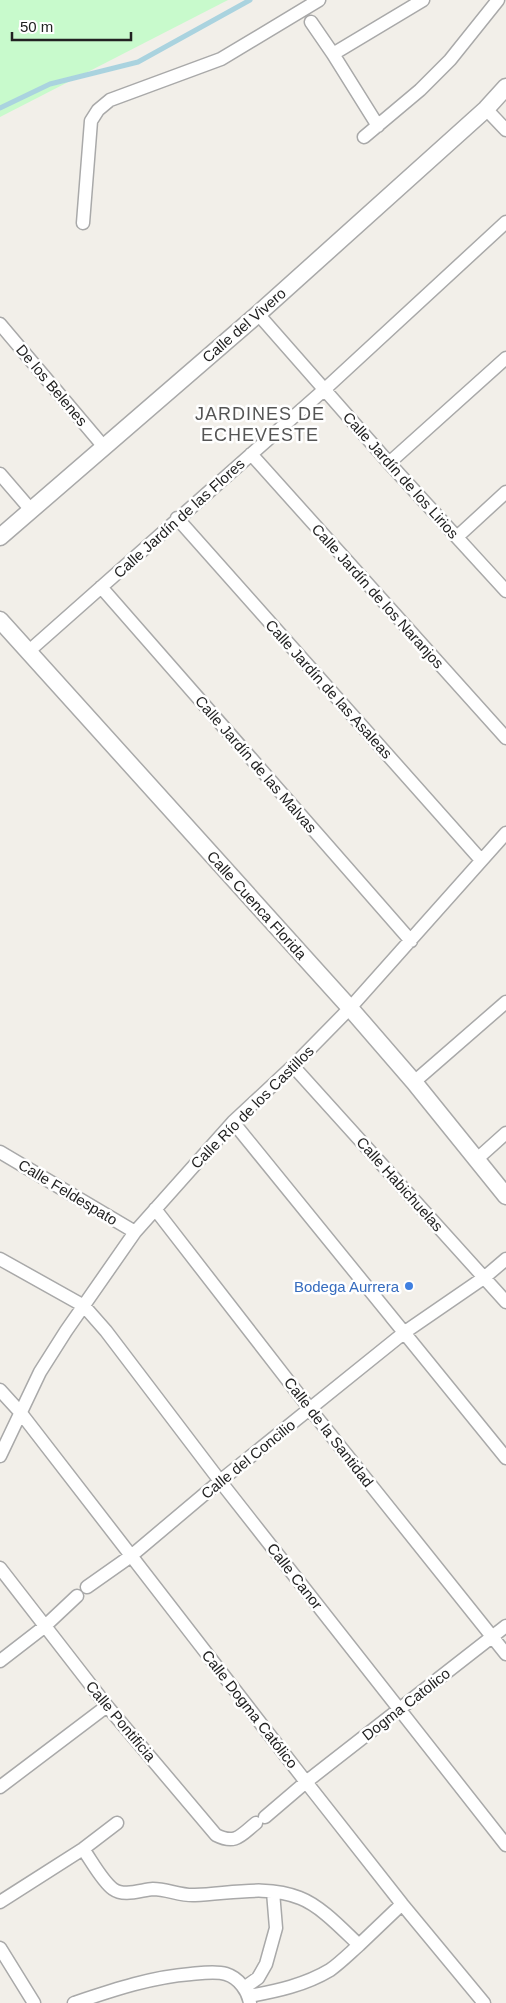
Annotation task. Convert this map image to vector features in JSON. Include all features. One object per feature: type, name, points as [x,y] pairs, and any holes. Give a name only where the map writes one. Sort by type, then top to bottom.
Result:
[{"type":"street","points":[[83,223],[91,121],[98,110],[110,100],[221,59],[319,0]]},
{"type":"street","points":[[333,54],[423,0]]},
{"type":"street","points":[[364,137],[420,90],[450,60],[498,0]]},
{"type":"street","points":[[311,22],[378,126]]},
{"type":"street","name":"Calle del Vivero","points":[[0,537],[258,314],[486,109],[506,87]]},
{"type":"street","points":[[486,109],[506,130]]},
{"type":"street","name":"Calle Jardín de las Flores","points":[[29,651],[325,389],[506,222]]},
{"type":"street","name":"Calle Jardín de los Lirios","points":[[258,314],[389,463],[506,591]]},
{"type":"street","name":"De los Belenes","points":[[0,324],[104,447]]},
{"type":"street","points":[[389,463],[506,358]]},
{"type":"street","name":"Calle Jardín de los Naranjos","points":[[251,454],[506,738]]},
{"type":"street","points":[[0,474],[31,510]]},
{"type":"street","points":[[457,537],[506,492]]},
{"type":"street","name":"Calle Jardín de las Asaleas","points":[[177,518],[481,860]]},
{"type":"street","name":"Calle Jardín de las Malvas","points":[[101,587],[411,941]]},
{"type":"street","name":"Calle Cuenca Florida","points":[[0,620],[350,1008],[414,1082],[506,1196]]},
{"type":"street","name":"Calle Río de los Castillos","points":[[0,1456],[40,1372],[135,1232],[233,1122],[293,1066],[350,1008],[506,833]]},
{"type":"street","points":[[414,1082],[506,1002]]},
{"type":"street","name":"Calle Habichuelas","points":[[293,1066],[506,1302]]},
{"type":"street","points":[[233,1122],[506,1458]]},
{"type":"street","points":[[477,1159],[506,1133]]},
{"type":"street","name":"Calle Feldespato","points":[[0,1152],[135,1232]]},
{"type":"street","name":"Calle de la Santidad","points":[[155,1209],[310,1409],[506,1654]]},
{"type":"street","name":"Calle Canor","points":[[0,1259],[84,1306],[106,1331],[220,1481],[506,1845]]},
{"type":"street","name":"Calle del Concilio","points":[[87,1587],[131,1556],[220,1481],[405,1332],[485,1277],[506,1259]]},
{"type":"street","name":"Calle Dogma Católico","points":[[0,1390],[20,1412],[402,1904],[484,2003]]},
{"type":"street","name":"Calle Pontificia","points":[[0,1568],[106,1706],[216,1835],[227,1840],[236,1840],[306,1782]]},
{"type":"street","points":[[0,1661],[44,1627],[77,1596]]},
{"type":"street","name":"Dogma Catolico","points":[[306,1782],[506,1626]]},
{"type":"street","points":[[0,1787],[106,1706]]},
{"type":"street","points":[[0,1902],[84,1849],[117,1823]]},
{"type":"street","points":[[84,1849],[108,1884],[118,1892],[155,1889],[192,1896],[247,1890],[273,1892],[300,1898],[323,1913],[360,1945]]},
{"type":"street","points":[[247,1996],[266,1964],[276,1928],[273,1892]]},
{"type":"street","points":[[247,1996],[282,1990],[330,1970],[360,1945],[402,1904]]},
{"type":"street","points":[[0,1948],[34,2003]]},
{"type":"street","points":[[74,2003],[127,1986],[167,1976],[203,1973],[227,1974],[238,1981],[247,1996]]},
{"type":"green space","points":[[0,0],[228,0],[0,117]]},
{"type":"waterway","points":[[0,108],[50,84],[138,62],[250,0]]},
{"type":"place","name":"Bodega Aurrera","points":[[409,1286]]},
{"type":"district","name":"JARDINES DE ECHEVESTE","points":[[260,424]]}]
